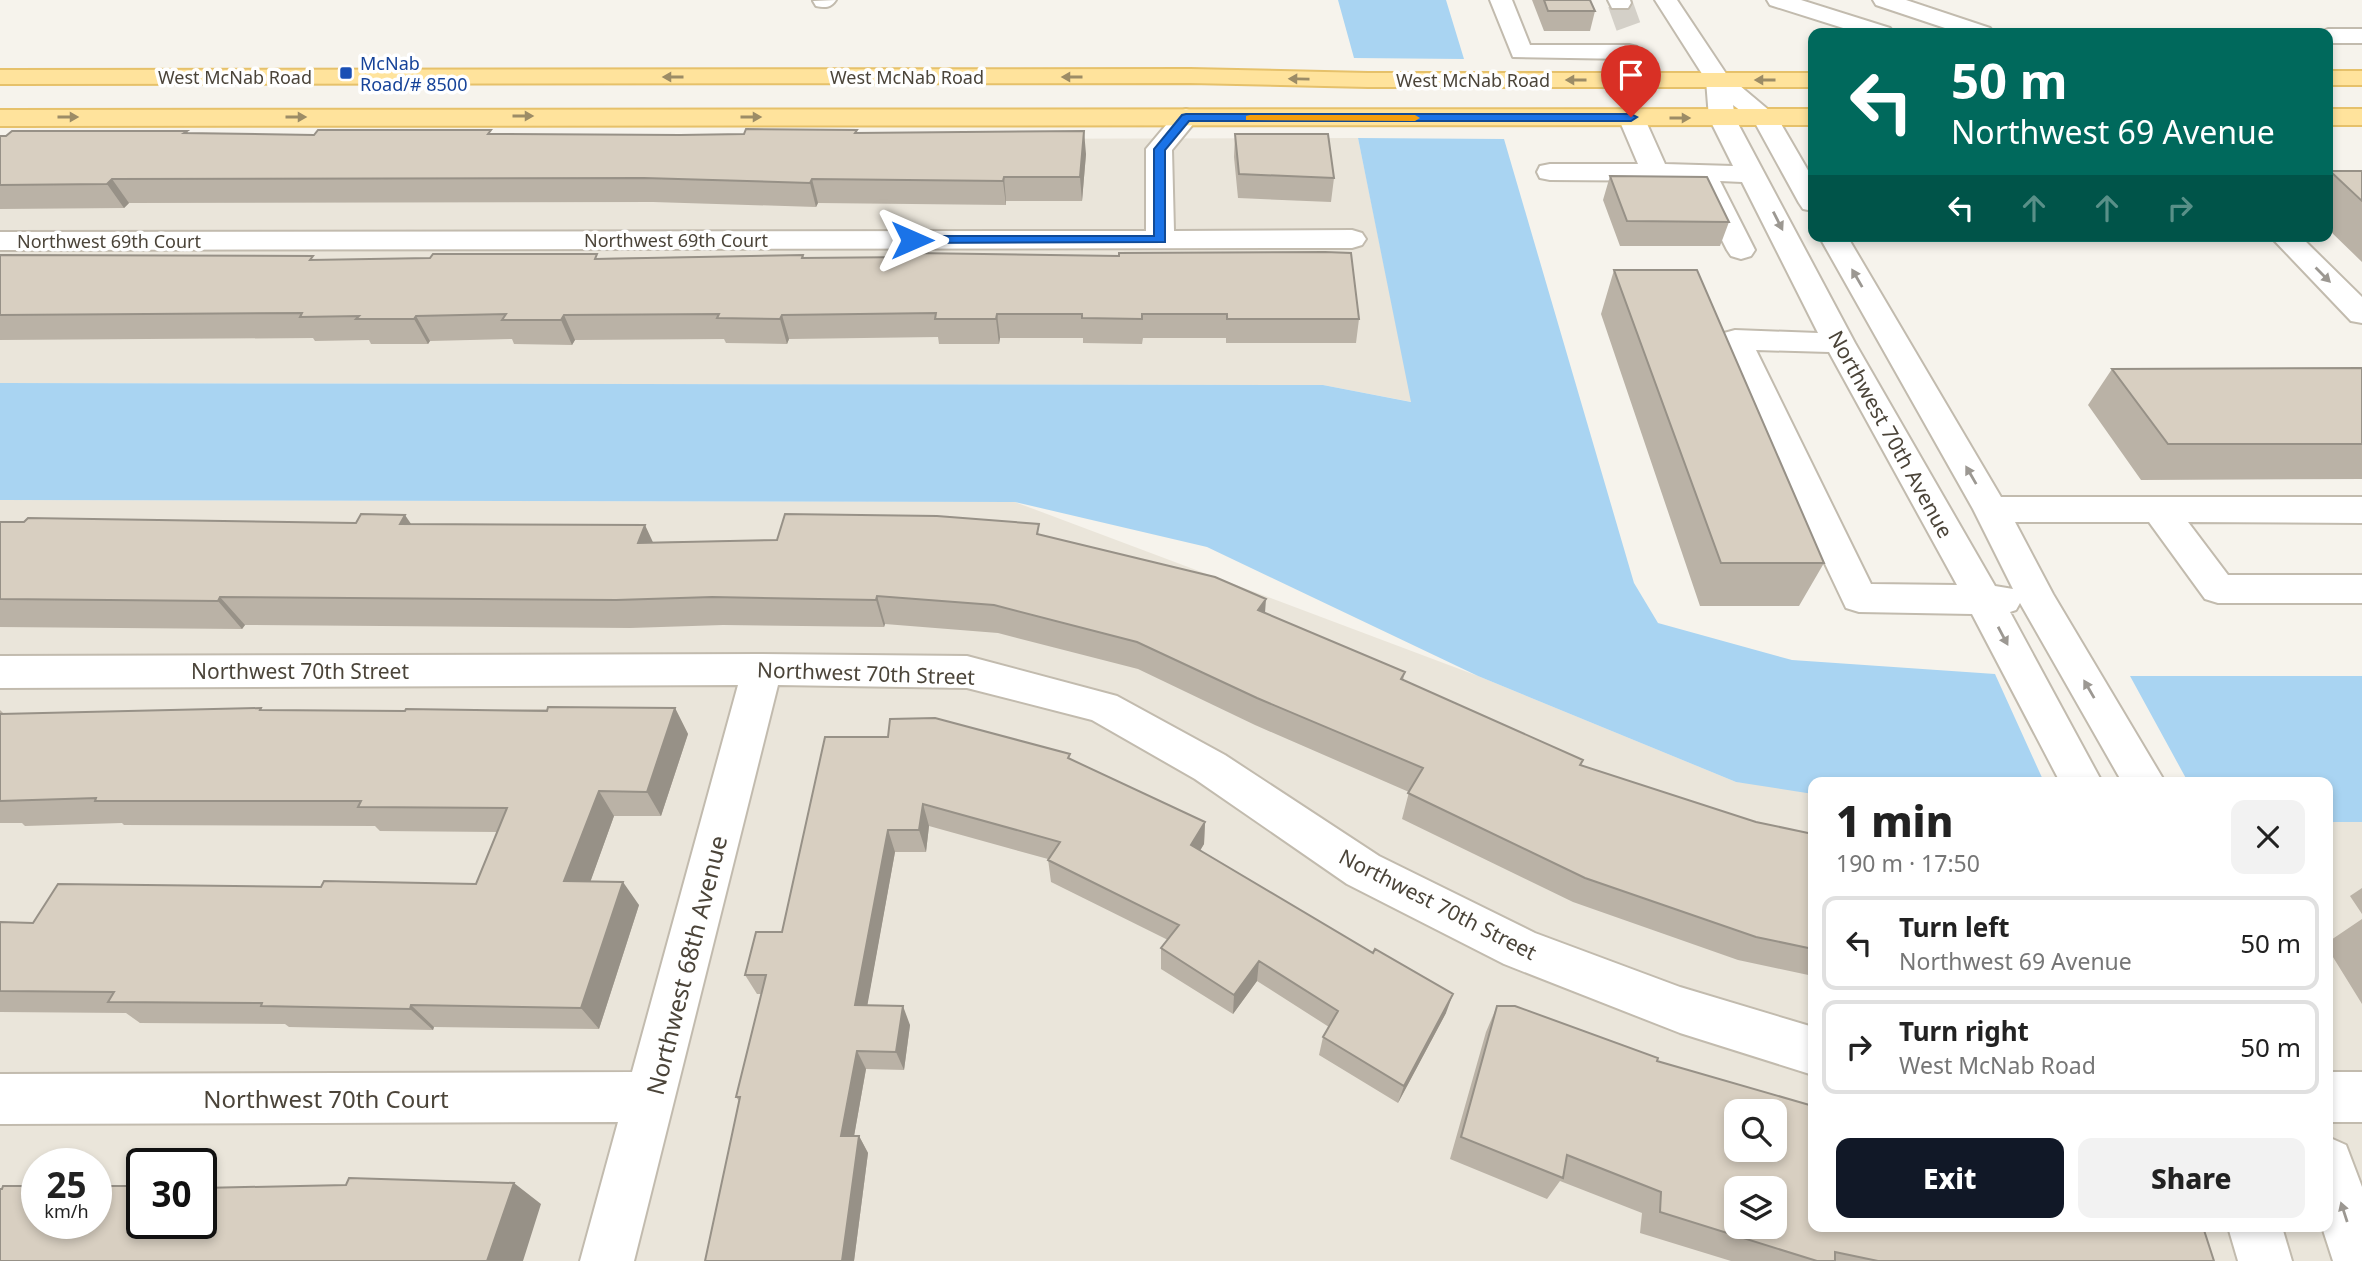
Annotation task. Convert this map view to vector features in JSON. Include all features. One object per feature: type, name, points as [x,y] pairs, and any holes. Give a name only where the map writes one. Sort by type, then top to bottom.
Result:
[{"type":"main road","name":"West McNab Road","points":[[0,77],[1190,76],[1368,80],[1808,80]]},
{"type":"main road","points":[[2333,78],[2362,78]]},
{"type":"main road","name":"West McNab Road","points":[[0,118],[1808,117]]},
{"type":"main road","points":[[2333,117],[2362,117]]},
{"type":"street","points":[[1501,0],[1534,80]]},
{"type":"street","name":"Northwest 70th Avenue","points":[[1666,0],[1718,80],[1764,117],[1808,193]]},
{"type":"street","points":[[1778,0],[1866,28]]},
{"type":"street","points":[[1884,0],[1955,28]]},
{"type":"street","points":[[2333,36],[2362,36]]},
{"type":"street","points":[[1521,52],[1630,42],[1642,80]]},
{"type":"street","name":"Northwest 70th Avenue","points":[[1718,80],[1722,118],[1839,343],[1984,600],[2078,777]]},
{"type":"street","points":[[1160,239],[1159,149],[1186,117]]},
{"type":"street","points":[[1631,117],[1656,172]]},
{"type":"street","points":[[1550,172],[1753,174]]},
{"type":"street","points":[[1701,172],[1741,250]]},
{"type":"street","name":"Northwest 69th Court","points":[[0,241],[1352,239]]},
{"type":"street","points":[[1836,242],[1990,509],[2037,600],[2141,777]]},
{"type":"street","points":[[2290,242],[2362,314]]},
{"type":"street","points":[[1839,343],[1735,340],[1859,598],[2037,600]]},
{"type":"street","points":[[1990,509],[2362,510]]},
{"type":"street","points":[[2159,510],[2218,589],[2362,589]]},
{"type":"street","name":"Northwest 70th Street","points":[[0,672],[762,668],[967,672],[1103,707],[1210,767],[1363,870],[1520,949],[1680,1010],[1808,1050]]},
{"type":"street","name":"Northwest 68th Avenue","points":[[607,1261],[762,668]]},
{"type":"street","name":"Northwest 70th Court","points":[[0,1099],[652,1097]]},
{"type":"street","points":[[2333,1097],[2362,1097]]},
{"type":"street","points":[[2333,1178],[2360,1261]]},
{"type":"street","points":[[2256,1232],[2265,1261]]},
{"type":"shaded area","points":[[1358,138],[1412,402],[1323,385],[0,383],[0,141]]},
{"type":"shaded area","points":[[0,500],[1015,502],[1478,676],[1736,782],[1808,789],[1808,1232],[2333,1232],[2333,816],[2362,816],[2362,1261],[0,1261]]},
{"type":"water","points":[[1338,0],[1446,0],[1464,59],[1354,58]]},
{"type":"water","points":[[1358,138],[1504,139],[1634,583],[1658,623],[1792,660],[1995,674],[2042,777],[1808,777],[1808,793],[1736,782],[1478,676],[1207,547],[1015,502],[0,500],[0,383],[1323,385],[1411,402]]},
{"type":"water","points":[[2130,676],[2362,676],[2362,822],[2333,822],[2333,777],[2185,777]]},
{"type":"building","points":[[1544,0],[1590,0],[1595,11],[1548,11]]},
{"type":"building","points":[[746,129],[857,130],[855,133],[1084,131],[1080,177],[1004,177],[1003,181],[812,179],[810,183],[644,178],[112,179],[107,184],[0,185],[0,136],[6,136],[12,131],[187,131],[184,133],[314,135],[318,130],[491,130],[488,134],[680,135],[744,134]]},
{"type":"building","points":[[1235,134],[1328,134],[1334,178],[1239,174]]},
{"type":"building","points":[[2333,171],[2362,171],[2362,201],[2333,174]]},
{"type":"building","points":[[1610,176],[1707,177],[1729,222],[1627,221]]},
{"type":"building","points":[[913,253],[1119,256],[1119,253],[1351,253],[1359,319],[1227,319],[1227,314],[1142,314],[1142,319],[1082,318],[1082,314],[997,314],[996,319],[935,319],[936,313],[782,315],[780,319],[717,318],[719,314],[564,315],[561,320],[502,320],[506,314],[416,316],[414,319],[300,317],[302,313],[0,315],[0,255],[313,256],[310,260],[430,258],[433,254],[597,254],[595,259],[803,255],[802,258],[912,257]]},
{"type":"building","points":[[1614,270],[1697,270],[1824,563],[1721,563]]},
{"type":"building","points":[[2362,368],[2362,444],[2168,444],[2112,369]]},
{"type":"building","points":[[361,514],[405,515],[400,524],[645,525],[638,543],[777,540],[785,514],[937,516],[1039,524],[1037,534],[1215,577],[1266,599],[1258,610],[1405,672],[1401,679],[1583,760],[1580,765],[1756,822],[1808,833],[1808,948],[1756,937],[1585,878],[1408,793],[1423,768],[1257,698],[1137,642],[994,605],[877,596],[876,600],[712,597],[616,600],[220,597],[218,601],[0,599],[0,522],[24,522],[28,518],[356,523]]},
{"type":"building","points":[[548,707],[675,708],[647,792],[599,791],[564,881],[623,882],[581,1008],[411,1005],[410,1009],[261,1006],[262,1003],[108,1002],[114,992],[0,991],[0,922],[33,923],[58,884],[321,887],[324,881],[476,884],[507,808],[358,807],[361,801],[95,801],[96,798],[0,801],[0,714],[261,708],[260,710],[547,711]]},
{"type":"building","points":[[935,718],[1070,754],[1068,758],[1205,822],[1191,845],[1373,953],[1375,949],[1453,994],[1404,1086],[1323,1037],[1338,1011],[1259,961],[1234,995],[1161,948],[1179,925],[1048,860],[1060,842],[923,804],[919,830],[888,830],[855,1005],[903,1006],[896,1052],[857,1051],[841,1136],[859,1136],[842,1261],[705,1261],[740,1097],[736,1097],[766,975],[745,975],[756,932],[782,932],[825,737],[888,737],[890,719]]},
{"type":"building","points":[[1497,1006],[1515,1006],[1658,1058],[1657,1061],[1808,1105],[1808,1232],[2205,1232],[2214,1261],[1878,1261],[1835,1252],[1835,1261],[1817,1261],[1747,1239],[1787,1239],[1787,1176],[1724,1176],[1724,1232],[1660,1212],[1661,1192],[1567,1155],[1563,1178],[1461,1137]]},
{"type":"building","points":[[349,1178],[514,1183],[487,1261],[0,1261],[0,1189],[3,1186],[21,1186],[21,1239],[112,1239],[112,1186],[126,1186],[126,1239],[217,1239],[217,1188],[346,1185]]},
{"type":"tunnel","points":[[1620,3],[1630,31]]},
{"type":"slow traffic","points":[[1250,118],[1415,118]]},
{"type":"place","name":"McNab Road/# 8500","points":[[346,73]]},
{"type":"route","points":[[912,240],[1160,239],[1159,149],[1186,117],[1631,117]]}]
